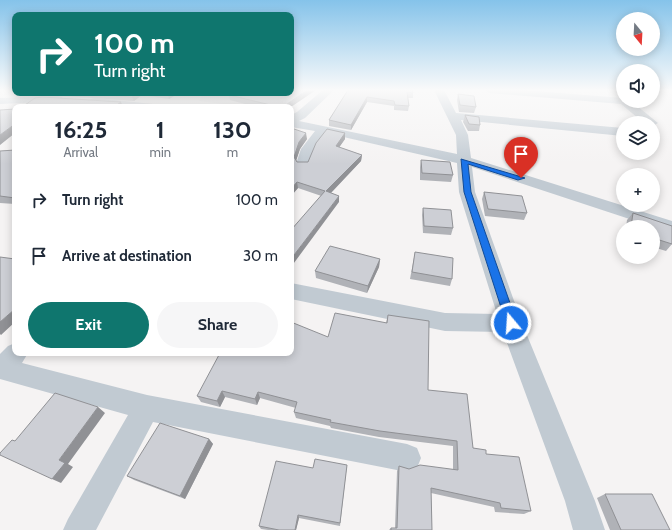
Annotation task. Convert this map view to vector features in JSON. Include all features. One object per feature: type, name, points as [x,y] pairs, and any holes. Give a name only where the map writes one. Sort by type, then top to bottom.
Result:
[{"type":"street","points":[[452,116],[616,131]]},
{"type":"street","points":[[452,116],[462,135],[465,148],[464,160],[467,192],[511,323],[580,501],[589,530]]},
{"type":"street","points":[[294,122],[464,160],[672,227]]},
{"type":"street","points":[[303,164],[308,149],[323,129]]},
{"type":"street","points":[[294,291],[445,322],[511,323]]},
{"type":"street","points":[[6,363],[147,408],[407,458]]},
{"type":"street","points":[[79,530],[147,408]]},
{"type":"building","points":[[0,115],[12,115],[12,126],[0,135]]},
{"type":"building","points":[[332,115],[357,115],[351,125],[329,120]]},
{"type":"building","points":[[465,115],[479,117],[480,125],[469,124]]},
{"type":"building","points":[[294,129],[306,133],[299,142],[294,157]]},
{"type":"building","points":[[327,129],[345,133],[336,146],[362,155],[326,191],[339,196],[294,255],[294,227],[325,191],[297,182],[294,186],[294,157],[297,162],[308,162],[316,143]]},
{"type":"building","points":[[12,150],[12,198],[0,196],[0,151]]},
{"type":"building","points":[[421,160],[450,162],[453,175],[422,173]]},
{"type":"building","points":[[484,192],[522,196],[527,213],[488,209]]},
{"type":"building","points":[[423,208],[451,210],[453,228],[424,226]]},
{"type":"building","points":[[633,213],[654,220],[632,220]]},
{"type":"building","points":[[660,222],[672,226],[672,244],[660,240]]},
{"type":"building","points":[[330,246],[380,259],[368,286],[315,271]]},
{"type":"building","points":[[415,252],[453,258],[452,279],[412,272]]},
{"type":"building","points":[[0,257],[12,259],[12,312],[0,322]]},
{"type":"building","points":[[335,313],[387,323],[388,315],[429,321],[428,390],[467,394],[473,448],[486,450],[486,454],[519,457],[531,511],[501,508],[500,503],[431,488],[432,530],[391,530],[391,528],[397,528],[399,466],[409,469],[420,465],[458,470],[457,441],[380,431],[330,422],[331,420],[294,412],[297,402],[258,392],[255,399],[222,391],[217,401],[197,396],[218,356],[294,356],[294,323],[328,337]]},
{"type":"building","points":[[55,393],[98,407],[59,460],[65,463],[52,479],[0,455],[0,453],[12,440],[15,441]]},
{"type":"building","points":[[160,423],[209,439],[180,496],[127,476]]},
{"type":"building","points":[[315,459],[347,465],[340,523],[298,515],[295,530],[279,530],[259,526],[276,461],[313,468]]},
{"type":"building","points":[[605,494],[652,494],[670,530],[621,530]]},
{"type":"route","points":[[511,323],[478,220],[467,192],[464,160],[521,178]]}]
